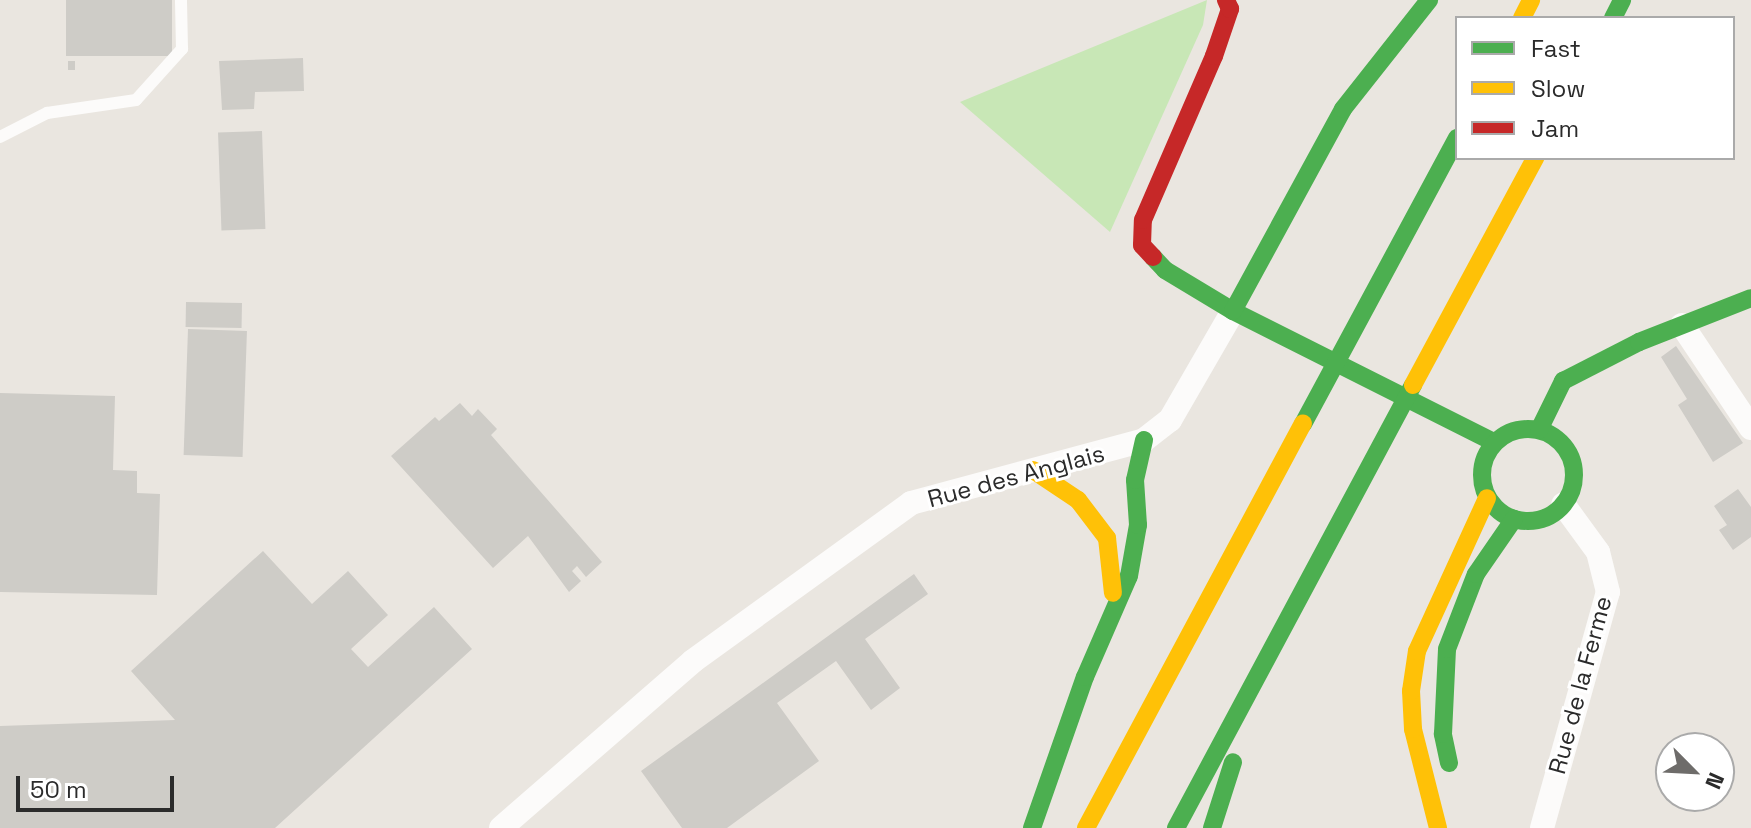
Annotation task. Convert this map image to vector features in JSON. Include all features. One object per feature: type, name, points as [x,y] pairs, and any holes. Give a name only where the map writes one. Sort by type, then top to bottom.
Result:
[{"type":"main road","points":[[1226,0],[1230,9],[1214,56],[1143,220],[1142,245],[1165,270],[1233,311],[1495,443]]},
{"type":"main road","points":[[1233,311],[1343,109],[1429,0]]},
{"type":"main road","points":[[1086,828],[1455,142]]},
{"type":"main road","points":[[1176,828],[1534,160]]},
{"type":"main road","points":[[1539,430],[1563,381],[1682,325],[1751,298]]},
{"type":"main road","points":[[1438,828],[1413,729],[1411,691],[1417,651],[1487,498],[1482,472],[1495,443],[1508,433],[1539,430],[1563,444],[1571,458],[1574,474],[1563,504],[1546,517],[1514,519],[1487,498]]},
{"type":"main road","points":[[1032,828],[1129,576],[1138,525],[1135,480],[1144,440]]},
{"type":"main road","points":[[1033,470],[1078,500],[1107,538],[1114,567],[1113,611]]},
{"type":"main road","points":[[1452,781],[1443,734],[1447,649],[1476,574],[1514,519]]},
{"type":"main road","points":[[1212,828],[1230,781],[1244,700]]},
{"type":"street","name":"Rue des Anglais","points":[[501,828],[693,661],[911,503],[1144,440],[1170,420],[1233,311]]},
{"type":"street","points":[[1682,325],[1751,428]]},
{"type":"street","name":"Rue de la Ferme","points":[[1542,828],[1608,592],[1598,552],[1563,504]]},
{"type":"lane","points":[[0,137],[47,113],[136,100],[182,49],[181,0]]},
{"type":"green space","points":[[1207,0],[1203,25],[1110,232],[960,102]]},
{"type":"building","points":[[66,0],[172,0],[172,56],[66,56]]},
{"type":"building","points":[[303,58],[304,91],[255,92],[254,109],[222,110],[219,61]]},
{"type":"building","points":[[68,61],[75,61],[75,70],[68,70]]},
{"type":"building","points":[[262,131],[265,229],[221,230],[218,133]]},
{"type":"building","points":[[186,302],[242,303],[242,328],[186,327]]},
{"type":"building","points":[[188,329],[247,331],[243,457],[184,455]]},
{"type":"building","points":[[1676,346],[1743,443],[1713,462],[1678,405],[1687,399],[1661,357]]},
{"type":"building","points":[[0,393],[115,396],[113,470],[137,471],[137,493],[160,494],[157,595],[0,592]]},
{"type":"building","points":[[460,403],[472,416],[478,409],[497,429],[491,435],[602,562],[586,577],[577,566],[572,571],[581,581],[569,592],[528,536],[493,568],[391,456],[435,417],[439,421]]},
{"type":"building","points":[[1738,489],[1751,507],[1751,537],[1733,550],[1719,530],[1727,525],[1714,506]]},
{"type":"building","points":[[263,551],[312,604],[348,571],[388,615],[351,649],[368,667],[434,607],[472,649],[275,828],[0,828],[0,726],[175,720],[131,671]]},
{"type":"building","points":[[914,574],[928,594],[865,639],[900,688],[871,710],[836,661],[777,703],[819,761],[727,828],[682,828],[641,771]]},
{"type":"traffic: fast","points":[[1233,311],[1343,109],[1429,0]]},
{"type":"traffic: fast","points":[[1614,16],[1622,0]]},
{"type":"traffic: fast","points":[[1303,424],[1455,142]]},
{"type":"traffic: fast","points":[[1153,257],[1165,270],[1233,311],[1495,443]]},
{"type":"traffic: fast","points":[[1539,430],[1563,381],[1639,342],[1751,298]]},
{"type":"traffic: fast","points":[[1176,828],[1413,385]]},
{"type":"traffic: fast","points":[[1528,429],[1545,433],[1560,443],[1570,458],[1574,475],[1570,492],[1560,507],[1545,517],[1528,521],[1511,517],[1496,507],[1486,492],[1482,475],[1486,458],[1496,443],[1511,433],[1528,429]]},
{"type":"traffic: fast","points":[[1032,828],[1085,677],[1129,576],[1138,525],[1135,480],[1144,440]]},
{"type":"traffic: fast","points":[[1449,763],[1443,734],[1447,649],[1476,574],[1514,519]]},
{"type":"traffic: fast","points":[[1212,828],[1233,762]]},
{"type":"traffic: slow","points":[[1523,16],[1531,0]]},
{"type":"traffic: slow","points":[[1413,385],[1534,160]]},
{"type":"traffic: slow","points":[[1086,828],[1303,424]]},
{"type":"traffic: slow","points":[[1033,470],[1078,500],[1107,538],[1113,593]]},
{"type":"traffic: slow","points":[[1438,828],[1413,729],[1411,691],[1417,651],[1487,498]]},
{"type":"traffic: jam","points":[[1153,257],[1142,245],[1143,220],[1214,56],[1230,9],[1226,0]]}]
